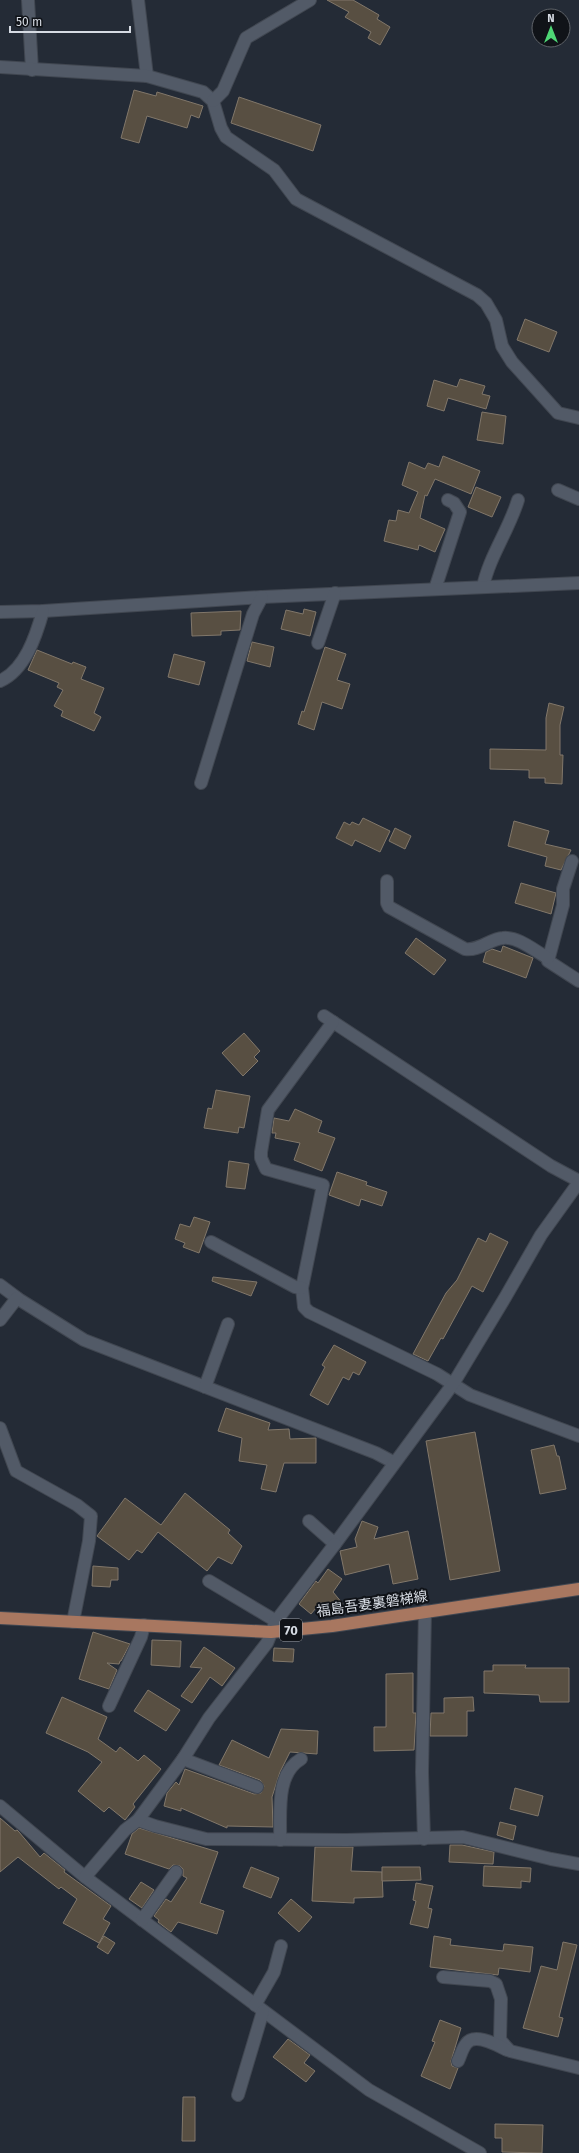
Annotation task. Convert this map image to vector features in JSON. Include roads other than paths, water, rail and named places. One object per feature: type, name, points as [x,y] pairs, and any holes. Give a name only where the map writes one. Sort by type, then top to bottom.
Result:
[{"type":"main road","name":"福島吾妻裏磐梯線","points":[[0,1618],[144,1625],[273,1627],[332,1626],[579,1589]]},
{"type":"street","points":[[28,0],[32,70]]},
{"type":"street","points":[[138,0],[146,76]]},
{"type":"street","points":[[213,101],[223,91],[246,38],[310,0]]},
{"type":"street","points":[[0,67],[146,76],[204,92],[213,101],[221,128],[226,137],[274,170],[296,199],[478,295],[486,303],[496,320],[502,346],[512,362],[558,413],[579,418]]},
{"type":"street","points":[[558,490],[579,499]]},
{"type":"street","points":[[435,589],[460,512],[454,503],[448,500]]},
{"type":"street","points":[[483,587],[486,574],[513,516],[518,500]]},
{"type":"street","points":[[0,612],[43,612],[335,593],[579,583]]},
{"type":"street","points":[[318,643],[335,593]]},
{"type":"street","points":[[200,783],[253,614],[262,597]]},
{"type":"street","points":[[0,681],[10,676],[27,653],[37,632],[43,612]]},
{"type":"street","points":[[548,958],[563,905],[563,889],[572,861]]},
{"type":"street","points":[[388,881],[389,907],[465,949],[478,949],[500,938],[507,938],[548,958],[548,961],[579,981]]},
{"type":"street","points":[[85,1877],[124,1830],[138,1820],[183,1759],[209,1718],[267,1643],[273,1627],[335,1544],[393,1462],[453,1384],[541,1235],[579,1181],[551,1166],[328,1019],[268,1110],[261,1152],[261,1158],[266,1169],[323,1185],[302,1288],[304,1307],[309,1312],[437,1374],[453,1384],[470,1394],[579,1436]]},
{"type":"street","points":[[211,1242],[295,1287],[302,1288]]},
{"type":"street","points":[[0,1285],[16,1298],[84,1340],[376,1453],[393,1462]]},
{"type":"street","points":[[0,1320],[16,1298]]},
{"type":"street","points":[[205,1387],[228,1324]]},
{"type":"street","points":[[0,1428],[16,1471],[77,1506],[91,1516],[89,1541],[73,1622]]},
{"type":"street","points":[[309,1522],[335,1544]]},
{"type":"street","points":[[209,1581],[273,1627]]},
{"type":"street","points":[[424,1839],[422,1772],[425,1611]]},
{"type":"street","points":[[109,1706],[141,1637],[144,1625]]},
{"type":"street","points":[[183,1759],[257,1787]]},
{"type":"street","points":[[280,1840],[283,1786],[289,1770],[295,1762],[301,1759]]},
{"type":"street","points":[[0,1806],[85,1877],[370,2090],[480,2153]]},
{"type":"street","points":[[138,1820],[168,1830],[206,1839],[280,1840],[463,1838],[550,1859],[579,1864]]},
{"type":"street","points":[[142,1920],[176,1872]]},
{"type":"street","points":[[238,2095],[259,2008],[274,1972],[281,1946]]},
{"type":"street","points":[[443,1977],[490,1981],[496,1984],[501,1999],[500,2040],[510,2051]]},
{"type":"street","points":[[458,2061],[467,2042],[471,2040],[485,2041],[510,2051],[579,2068]]}]
